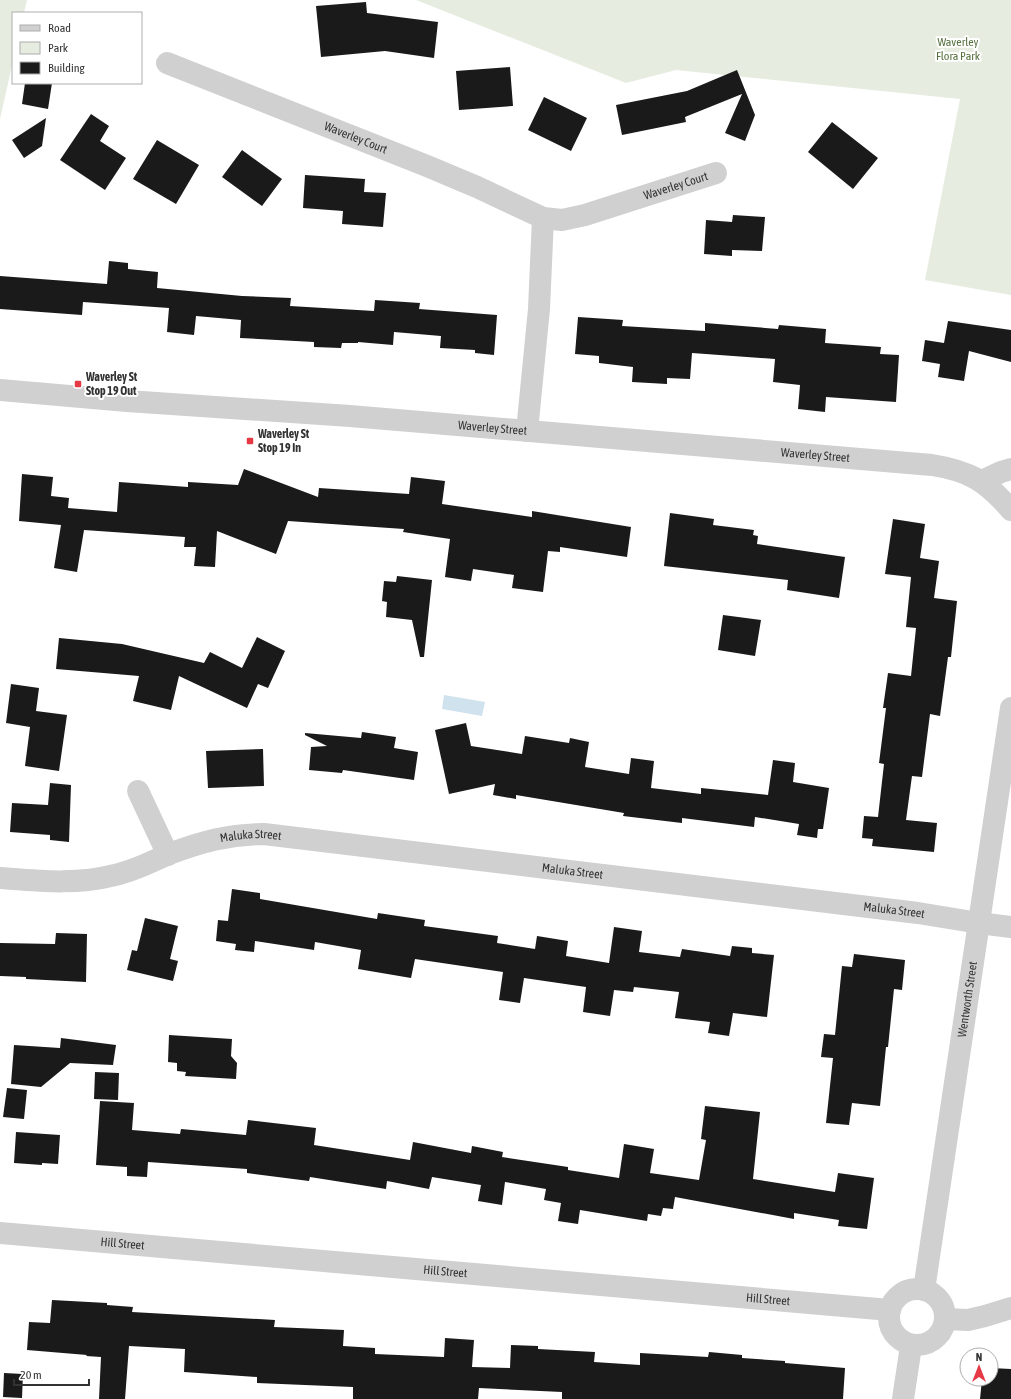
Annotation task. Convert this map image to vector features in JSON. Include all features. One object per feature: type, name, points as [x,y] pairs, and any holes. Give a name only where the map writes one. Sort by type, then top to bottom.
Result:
[{"type":"street","name":"Waverley Court","points":[[167,63],[427,166],[477,187],[543,218],[562,220],[585,215],[716,173]]},
{"type":"street","points":[[527,431],[539,309],[543,218]]},
{"type":"street","name":"Waverley Street","points":[[0,390],[127,402],[350,416],[932,465],[950,468],[969,474],[982,481]]},
{"type":"street","points":[[1011,469],[982,481],[1011,510]]},
{"type":"street","name":"Wentworth Street","points":[[924,1290],[1011,708]]},
{"type":"street","points":[[138,791],[168,855]]},
{"type":"street","name":"Maluka Street","points":[[0,878],[49,882],[82,882],[140,868],[168,855],[201,843],[244,834],[264,834],[902,912],[979,924],[1011,927]]},
{"type":"street","name":"Hill Street","points":[[0,1233],[890,1310]]},
{"type":"street","points":[[911,1290],[924,1290],[937,1298],[942,1306],[945,1315],[944,1324],[941,1332],[935,1339],[927,1344],[911,1346],[900,1341],[893,1334],[889,1326],[888,1316],[890,1310],[895,1299],[902,1293],[911,1290]]},
{"type":"street","points":[[945,1319],[968,1320],[1011,1308]]},
{"type":"street","points":[[903,1399],[911,1346]]},
{"type":"green space","points":[[0,0],[27,0],[24,12],[12,12],[12,65],[0,119]]},
{"type":"green space","name":"Waverley Flora Park","points":[[416,0],[1011,0],[1011,295],[925,280],[960,99],[676,70],[626,83]]},
{"type":"water","points":[[444,695],[485,702],[482,716],[442,709]]},
{"type":"building","points":[[366,2],[367,13],[438,22],[434,58],[385,51],[321,57],[316,6]]},
{"type":"building","points":[[510,67],[513,106],[459,110],[456,71]]},
{"type":"building","points":[[737,70],[755,115],[745,141],[725,133],[742,94],[685,117],[686,122],[622,135],[616,105],[687,91]]},
{"type":"building","points":[[25,84],[52,84],[48,109],[22,104]]},
{"type":"building","points":[[544,97],[587,118],[571,151],[528,130]]},
{"type":"building","points":[[91,114],[109,126],[100,141],[126,158],[105,190],[60,160]]},
{"type":"building","points":[[46,118],[42,146],[24,158],[12,140]]},
{"type":"building","points":[[832,122],[878,158],[853,189],[808,152]]},
{"type":"building","points":[[157,140],[199,165],[176,204],[133,179]]},
{"type":"building","points":[[242,150],[282,179],[262,206],[222,177]]},
{"type":"building","points":[[305,175],[365,179],[364,192],[386,193],[383,227],[342,224],[343,211],[303,208]]},
{"type":"building","points":[[733,215],[765,217],[762,251],[732,250],[732,256],[704,254],[706,220],[732,222]]},
{"type":"building","points":[[109,261],[128,263],[128,269],[158,272],[157,288],[242,296],[291,298],[290,306],[374,311],[375,300],[420,303],[419,309],[497,315],[494,355],[475,353],[475,350],[440,348],[441,336],[394,332],[393,345],[358,342],[342,343],[341,348],[314,347],[314,342],[240,338],[241,320],[196,316],[194,335],[167,332],[169,308],[83,302],[82,315],[0,309],[0,276],[107,284]]},
{"type":"building","points":[[578,317],[623,320],[622,326],[705,331],[705,323],[778,329],[779,325],[826,329],[825,343],[881,347],[880,354],[899,355],[896,402],[826,397],[825,412],[798,409],[800,385],[773,382],[775,359],[692,353],[690,379],[667,378],[667,384],[632,382],[633,367],[599,363],[599,356],[575,354]]},
{"type":"building","points":[[948,321],[1011,330],[1011,362],[969,351],[964,381],[938,377],[940,364],[922,361],[925,340],[944,343]]},
{"type":"building","points":[[244,469],[318,497],[319,488],[409,494],[411,477],[445,481],[442,504],[532,517],[532,511],[631,527],[627,557],[560,547],[560,552],[548,551],[543,592],[512,588],[514,575],[473,569],[471,581],[445,577],[450,539],[403,532],[404,529],[288,521],[276,554],[217,531],[215,567],[194,566],[196,547],[184,547],[185,537],[84,530],[77,572],[54,568],[61,525],[19,521],[22,474],[53,477],[51,496],[69,498],[68,508],[117,512],[119,482],[188,487],[188,482],[238,485]]},
{"type":"building","points":[[670,513],[714,519],[713,525],[754,530],[753,535],[758,536],[757,544],[845,557],[839,598],[787,590],[788,580],[664,566]]},
{"type":"building","points":[[893,519],[925,524],[920,558],[939,561],[934,598],[957,601],[951,657],[948,657],[940,716],[930,714],[922,777],[912,776],[906,820],[937,823],[934,852],[872,846],[873,839],[862,838],[864,816],[878,817],[884,764],[879,763],[886,708],[883,708],[888,673],[911,676],[916,628],[906,627],[911,577],[885,574]]},
{"type":"building","points":[[397,576],[432,580],[424,657],[420,657],[412,620],[386,617],[387,602],[382,601],[384,581],[396,582]]},
{"type":"building","points":[[723,615],[761,620],[755,656],[718,650]]},
{"type":"building","points":[[257,637],[285,651],[268,688],[258,684],[247,708],[179,676],[171,710],[133,701],[139,676],[56,669],[59,638],[122,644],[204,663],[210,652],[242,668]]},
{"type":"building","points":[[11,684],[39,688],[36,711],[67,715],[59,771],[25,766],[30,727],[6,723]]},
{"type":"building","points":[[466,723],[471,746],[522,754],[525,736],[569,743],[570,738],[589,742],[585,767],[629,774],[631,758],[654,761],[651,788],[701,794],[701,788],[768,795],[773,760],[795,763],[793,782],[829,788],[823,829],[818,829],[817,838],[797,835],[799,824],[755,817],[754,827],[682,818],[682,823],[623,816],[624,813],[516,795],[516,799],[493,795],[495,784],[449,794],[435,730]]},
{"type":"building","points":[[362,732],[396,737],[394,748],[418,752],[414,780],[343,770],[342,773],[309,770],[311,747],[327,746],[305,735],[305,733],[361,738]]},
{"type":"building","points":[[263,749],[264,786],[208,788],[206,751]]},
{"type":"building","points":[[50,783],[71,785],[69,842],[50,840],[50,835],[10,832],[12,803],[48,805]]},
{"type":"building","points":[[232,889],[260,893],[260,899],[377,919],[378,913],[425,920],[424,926],[498,936],[497,943],[535,949],[537,936],[568,941],[566,956],[609,963],[614,927],[642,931],[639,952],[680,957],[682,949],[730,956],[732,946],[752,948],[752,953],[774,955],[767,1017],[733,1013],[729,1036],[708,1033],[710,1022],[675,1018],[679,992],[634,987],[633,992],[614,990],[610,1016],[583,1012],[586,987],[524,978],[520,1003],[499,1000],[503,972],[415,959],[411,978],[358,969],[361,950],[315,942],[314,950],[255,941],[254,952],[235,950],[236,944],[216,941],[218,920],[228,921]]},
{"type":"building","points":[[145,918],[178,926],[170,959],[178,961],[173,981],[127,970],[132,950],[137,951]]},
{"type":"building","points":[[56,933],[87,934],[86,982],[0,976],[0,943],[55,944]]},
{"type":"building","points":[[854,954],[905,960],[902,990],[894,989],[880,1106],[852,1103],[849,1125],[826,1123],[833,1058],[821,1057],[824,1034],[835,1035],[842,966],[852,967]]},
{"type":"building","points":[[169,1035],[232,1039],[231,1056],[237,1063],[236,1079],[185,1076],[186,1072],[177,1071],[177,1063],[168,1062]]},
{"type":"building","points":[[61,1038],[116,1045],[113,1065],[70,1063],[41,1087],[11,1084],[14,1045],[60,1048]]},
{"type":"building","points":[[95,1072],[119,1073],[118,1100],[94,1099]]},
{"type":"building","points":[[7,1088],[27,1090],[24,1119],[3,1117]]},
{"type":"building","points":[[100,1101],[134,1103],[132,1130],[180,1134],[181,1129],[246,1135],[248,1120],[316,1128],[314,1145],[410,1160],[413,1142],[471,1153],[472,1146],[503,1152],[502,1157],[568,1167],[568,1170],[619,1178],[624,1144],[654,1149],[650,1173],[699,1180],[706,1140],[701,1139],[705,1106],[760,1112],[753,1179],[835,1192],[838,1173],[874,1178],[867,1229],[838,1226],[839,1220],[794,1213],[794,1219],[675,1197],[673,1209],[663,1208],[661,1216],[648,1214],[647,1221],[580,1210],[578,1224],[558,1221],[561,1203],[544,1200],[546,1189],[505,1182],[502,1205],[478,1201],[481,1185],[432,1177],[429,1189],[387,1181],[386,1189],[310,1177],[309,1181],[247,1173],[247,1169],[148,1162],[147,1177],[127,1176],[127,1167],[96,1165]]},
{"type":"building","points":[[16,1132],[60,1135],[58,1164],[42,1163],[42,1165],[14,1163]]},
{"type":"building","points":[[52,1300],[107,1303],[107,1305],[133,1307],[132,1312],[275,1320],[274,1327],[344,1330],[343,1346],[375,1348],[375,1354],[444,1357],[445,1338],[474,1340],[472,1367],[510,1368],[511,1345],[538,1346],[538,1349],[595,1352],[594,1362],[640,1365],[640,1353],[708,1357],[709,1352],[742,1355],[742,1358],[845,1368],[843,1399],[562,1399],[562,1392],[479,1388],[478,1399],[353,1399],[353,1387],[257,1383],[257,1377],[184,1372],[185,1349],[129,1346],[125,1399],[99,1399],[101,1357],[27,1350],[29,1322],[50,1323]]},
{"type":"building","points":[[999,1368],[1011,1369],[1011,1399],[980,1399],[981,1387],[999,1387]]},
{"type":"building","points":[[4,1373],[23,1374],[22,1398],[3,1397]]},
{"type":"place","name":"Waverley St Stop 19 Out","points":[[78,384]]},
{"type":"place","name":"Waverley St Stop 19 In","points":[[250,441]]}]
